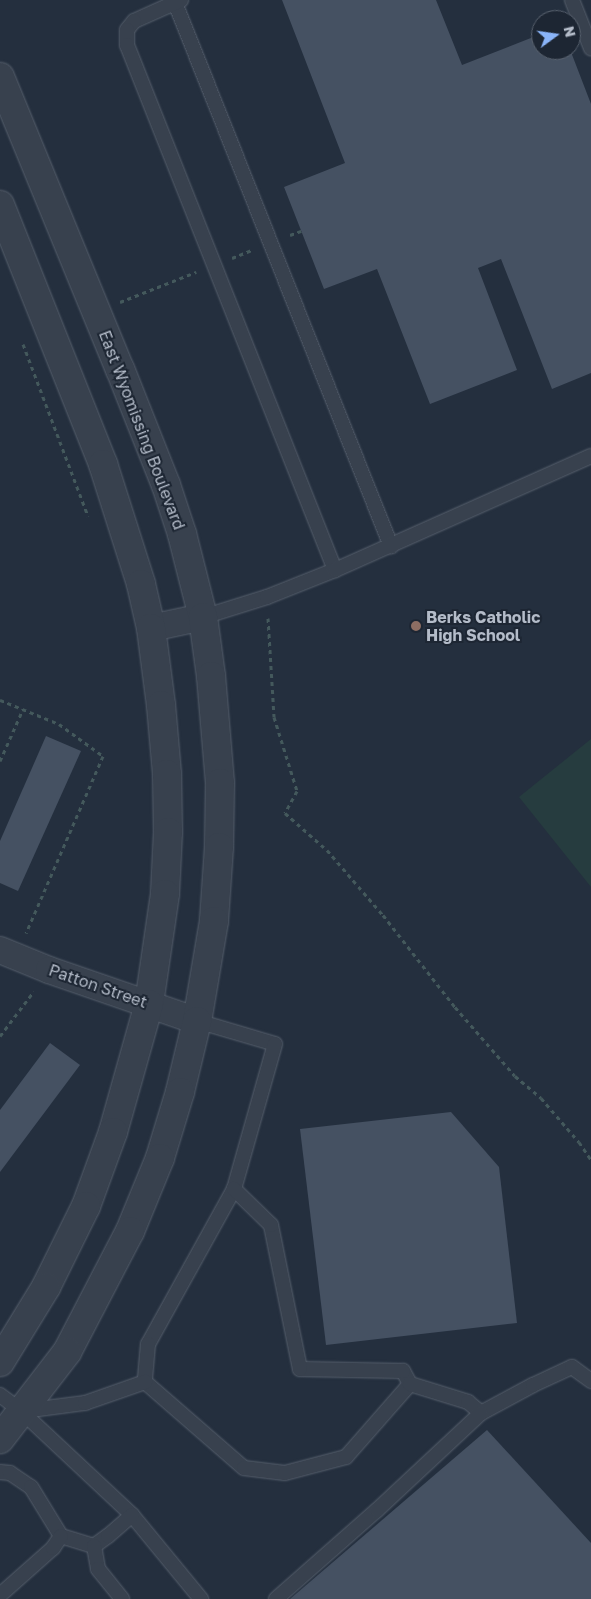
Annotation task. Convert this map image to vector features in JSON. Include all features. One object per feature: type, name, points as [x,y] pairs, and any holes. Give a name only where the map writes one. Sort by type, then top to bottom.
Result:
[{"type":"street","name":"East Wyomissing Boulevard","points":[[0,77],[166,485],[184,543],[203,617],[218,739],[219,847],[214,921],[197,1021],[180,1092],[160,1158],[130,1231],[67,1352],[10,1403],[0,1439]]},
{"type":"street","points":[[0,205],[113,491],[139,574],[151,628],[161,705],[168,832],[165,894],[149,1004],[113,1132],[86,1206],[46,1287],[0,1362]]},
{"type":"street","points":[[151,628],[203,617]]},
{"type":"street","name":"Patton Street","points":[[8,954],[197,1021]]},
{"type":"lane","points":[[572,0],[591,48]]},
{"type":"lane","points":[[335,570],[127,45],[127,30],[134,21],[177,1],[390,546]]},
{"type":"lane","points":[[203,617],[267,597],[335,570],[591,456]]},
{"type":"lane","points":[[145,1382],[148,1344],[234,1189],[275,1044],[197,1021]]},
{"type":"lane","points":[[234,1189],[271,1225],[300,1369],[403,1371],[410,1384],[468,1402],[481,1413]]},
{"type":"lane","points":[[276,1599],[377,1510],[481,1413],[532,1385],[572,1367],[591,1381]]},
{"type":"lane","points":[[10,1403],[86,1403],[145,1382]]},
{"type":"lane","points":[[145,1382],[244,1468],[285,1473],[346,1457],[410,1384]]},
{"type":"lane","points":[[10,1403],[132,1515],[201,1599]]},
{"type":"lane","points":[[0,1472],[10,1473],[31,1488],[61,1536],[94,1546]]},
{"type":"lane","points":[[94,1546],[132,1515]]},
{"type":"lane","points":[[0,1595],[53,1548],[61,1536]]},
{"type":"lane","points":[[94,1546],[98,1569],[122,1599]]},
{"type":"path","points":[[21,338],[90,521]]},
{"type":"path","points":[[267,597],[274,717],[297,791],[285,813],[327,850],[384,915],[455,1007],[515,1076],[541,1098],[579,1142],[591,1160]]},
{"type":"path","points":[[0,700],[59,724],[103,756],[8,954]]},
{"type":"path","points":[[0,762],[23,710]]},
{"type":"path","points":[[0,1036],[49,970]]},
{"type":"green space","points":[[591,739],[591,887],[519,797]]},
{"type":"building","points":[[282,0],[436,0],[462,65],[531,38],[531,60],[574,60],[591,104],[591,373],[552,389],[501,259],[478,268],[517,370],[430,404],[377,269],[324,289],[284,187],[345,163]]},
{"type":"building","points":[[46,736],[81,751],[18,891],[0,883],[0,841]]},
{"type":"building","points":[[50,1043],[80,1065],[0,1172],[0,1110]]},
{"type":"building","points":[[451,1112],[499,1167],[517,1323],[326,1345],[300,1129]]},
{"type":"building","points":[[487,1430],[591,1543],[591,1599],[290,1599]]},
{"type":"place","name":"Berks Catholic High School","points":[[416,626]]}]
